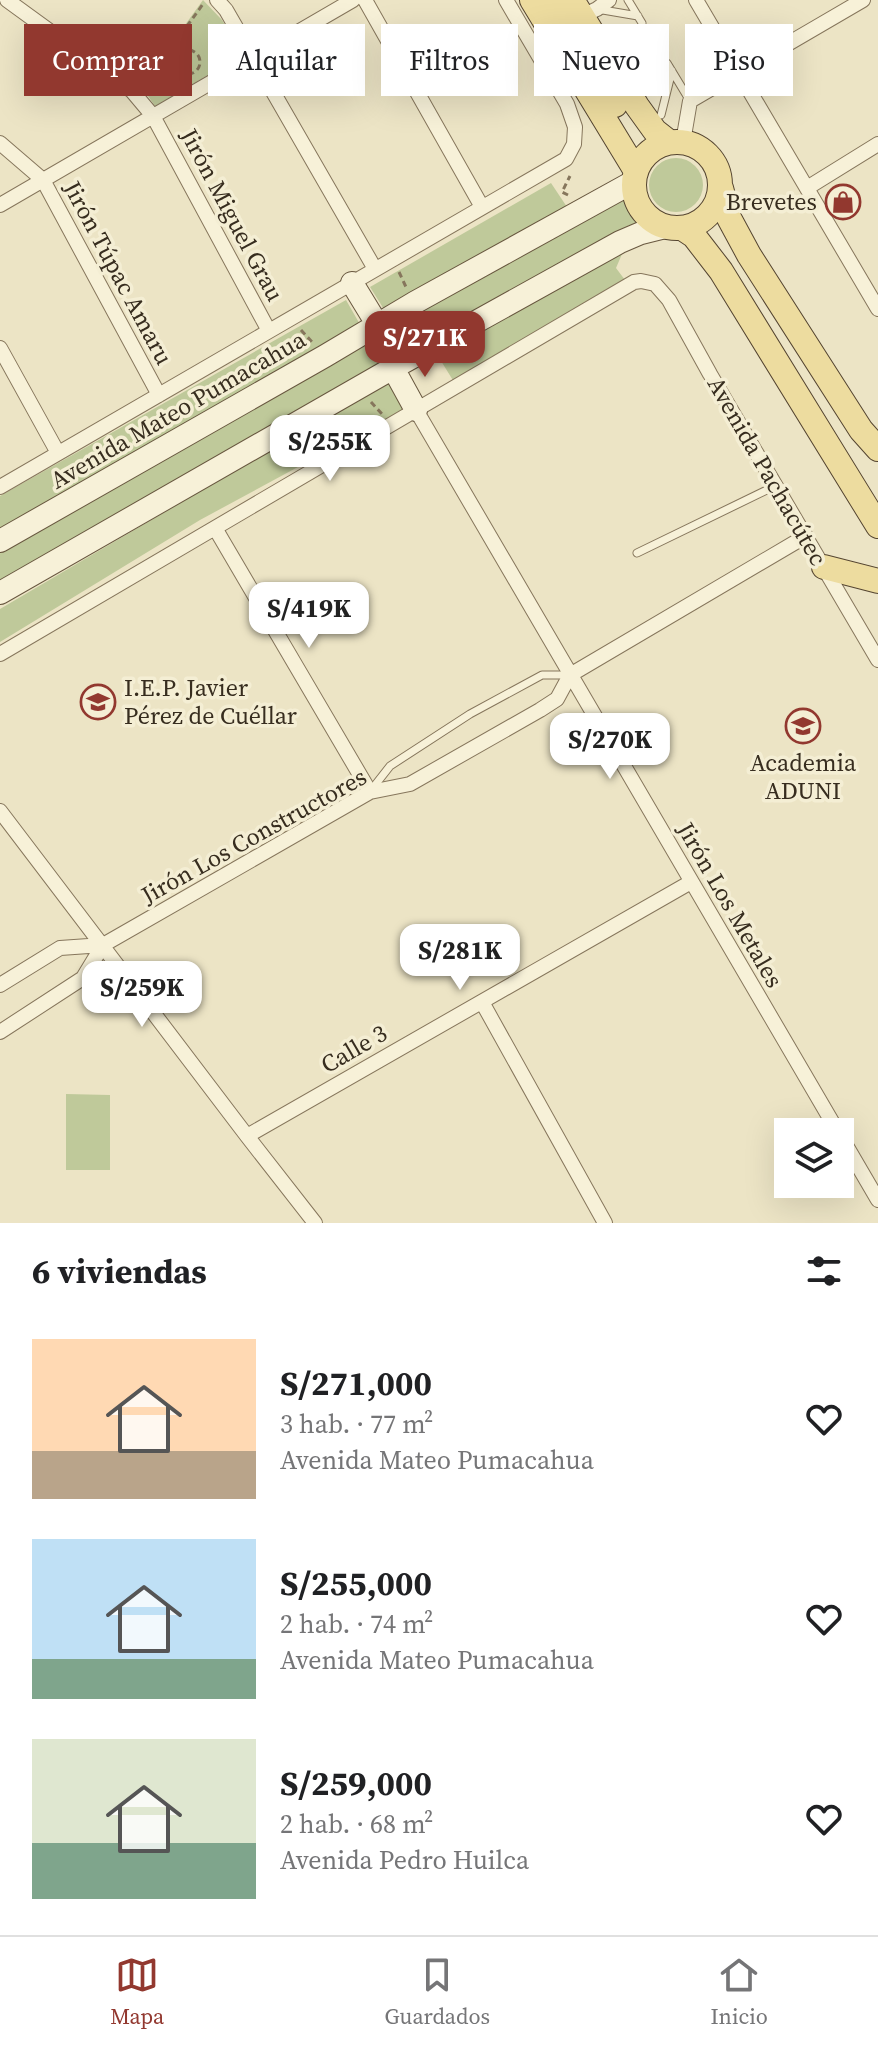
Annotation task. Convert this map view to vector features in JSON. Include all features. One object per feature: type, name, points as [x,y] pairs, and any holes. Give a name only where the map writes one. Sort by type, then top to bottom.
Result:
[{"type":"main road","points":[[532,0],[637,171]]},
{"type":"main road","points":[[553,0],[620,114],[637,171],[634,194],[638,205],[654,222],[694,236],[721,271],[878,526]]},
{"type":"main road","points":[[590,5],[676,142]]},
{"type":"main road","points":[[590,5],[637,106],[655,131],[676,142],[699,148],[716,165],[729,218],[749,255],[878,449]]},
{"type":"main road","points":[[637,171],[653,149],[676,142]]},
{"type":"main road","name":"Avenida Mateo Pumacahua","points":[[0,541],[325,356],[637,171]]},
{"type":"main road","points":[[0,593],[620,242],[641,233],[698,223],[712,212],[721,188]]},
{"type":"main road","points":[[352,283],[377,324]]},
{"type":"main road","points":[[393,368],[416,410]]},
{"type":"main road","points":[[824,567],[878,581]]},
{"type":"street","points":[[312,24],[353,0]]},
{"type":"street","points":[[365,0],[482,207]]},
{"type":"street","name":"Avenida Mateo Pumacahua","points":[[0,487],[566,159],[574,144],[575,127],[567,104],[506,0]]},
{"type":"street","points":[[696,0],[710,24]]},
{"type":"street","points":[[793,41],[863,0]]},
{"type":"street","name":"Jirón Miguel Grau","points":[[4,1],[132,91],[153,116],[269,331]]},
{"type":"street","points":[[213,5],[226,10],[234,24]]},
{"type":"street","points":[[0,205],[208,84]]},
{"type":"street","points":[[275,96],[375,269]]},
{"type":"street","points":[[676,142],[690,101],[699,96]]},
{"type":"street","points":[[753,96],[878,309]]},
{"type":"street","name":"Jirón Túpac Amaru","points":[[0,143],[43,180],[159,395]]},
{"type":"street","points":[[807,188],[878,144]]},
{"type":"street","name":"Avenida Pachacútec","points":[[416,410],[634,282],[655,284],[669,300],[878,660]]},
{"type":"street","points":[[0,348],[58,453]]},
{"type":"street","points":[[0,654],[416,410]]},
{"type":"street","name":"Jirón Los Metales","points":[[416,410],[830,1118]]},
{"type":"street","points":[[215,528],[370,792]]},
{"type":"street","name":"Jirón Los Constructores","points":[[0,985],[60,948],[103,945],[370,792],[410,784],[557,699],[570,675],[806,536]]},
{"type":"street","points":[[0,811],[315,1223]]},
{"type":"street","name":"Calle 3","points":[[247,1136],[691,882]]},
{"type":"street","points":[[0,1032],[83,978],[103,945]]},
{"type":"street","points":[[482,1002],[605,1223]]},
{"type":"street","name":"Jirón Los Metales","points":[[854,1159],[878,1200]]},
{"type":"lane","points":[[590,5],[640,19],[628,0]]},
{"type":"lane","points":[[661,115],[670,67],[690,101]]},
{"type":"lane","points":[[637,553],[776,485]]},
{"type":"lane","points":[[370,792],[390,766],[470,714],[542,675],[570,675]]},
{"type":"path","points":[[189,24],[204,3],[213,5]]},
{"type":"path","points":[[193,51],[198,57],[199,64],[194,71],[184,73],[178,68],[177,58],[181,52],[193,51]]},
{"type":"path","points":[[393,259],[414,303]]},
{"type":"path","points":[[290,319],[325,356]]},
{"type":"path","points":[[358,388],[391,425]]},
{"type":"green space","points":[[203,0],[225,24],[208,24],[208,75],[192,84],[192,24],[186,24]]},
{"type":"green space","points":[[148,96],[172,96],[155,106]]},
{"type":"green space","points":[[676,158],[695,166],[703,185],[695,204],[676,212],[657,204],[649,185],[657,166]]},
{"type":"green space","points":[[551,183],[567,207],[387,314],[370,287]]},
{"type":"green space","points":[[631,193],[642,215],[650,222],[0,589],[0,551],[209,429]]},
{"type":"green space","points":[[619,247],[622,254],[616,268],[625,280],[454,382],[438,356]]},
{"type":"green space","points":[[346,300],[362,328],[0,530],[0,496]]},
{"type":"green space","points":[[392,381],[407,408],[200,520],[0,642],[0,609]]},
{"type":"green space","points":[[66,1094],[110,1095],[110,1170],[66,1170]]},
{"type":"place","name":"Brevetes","points":[[843,202]]},
{"type":"place","name":"I.E.P. Javier Pérez de Cuéllar","points":[[98,702]]},
{"type":"place","name":"Academia ADUNI","points":[[803,726]]}]
